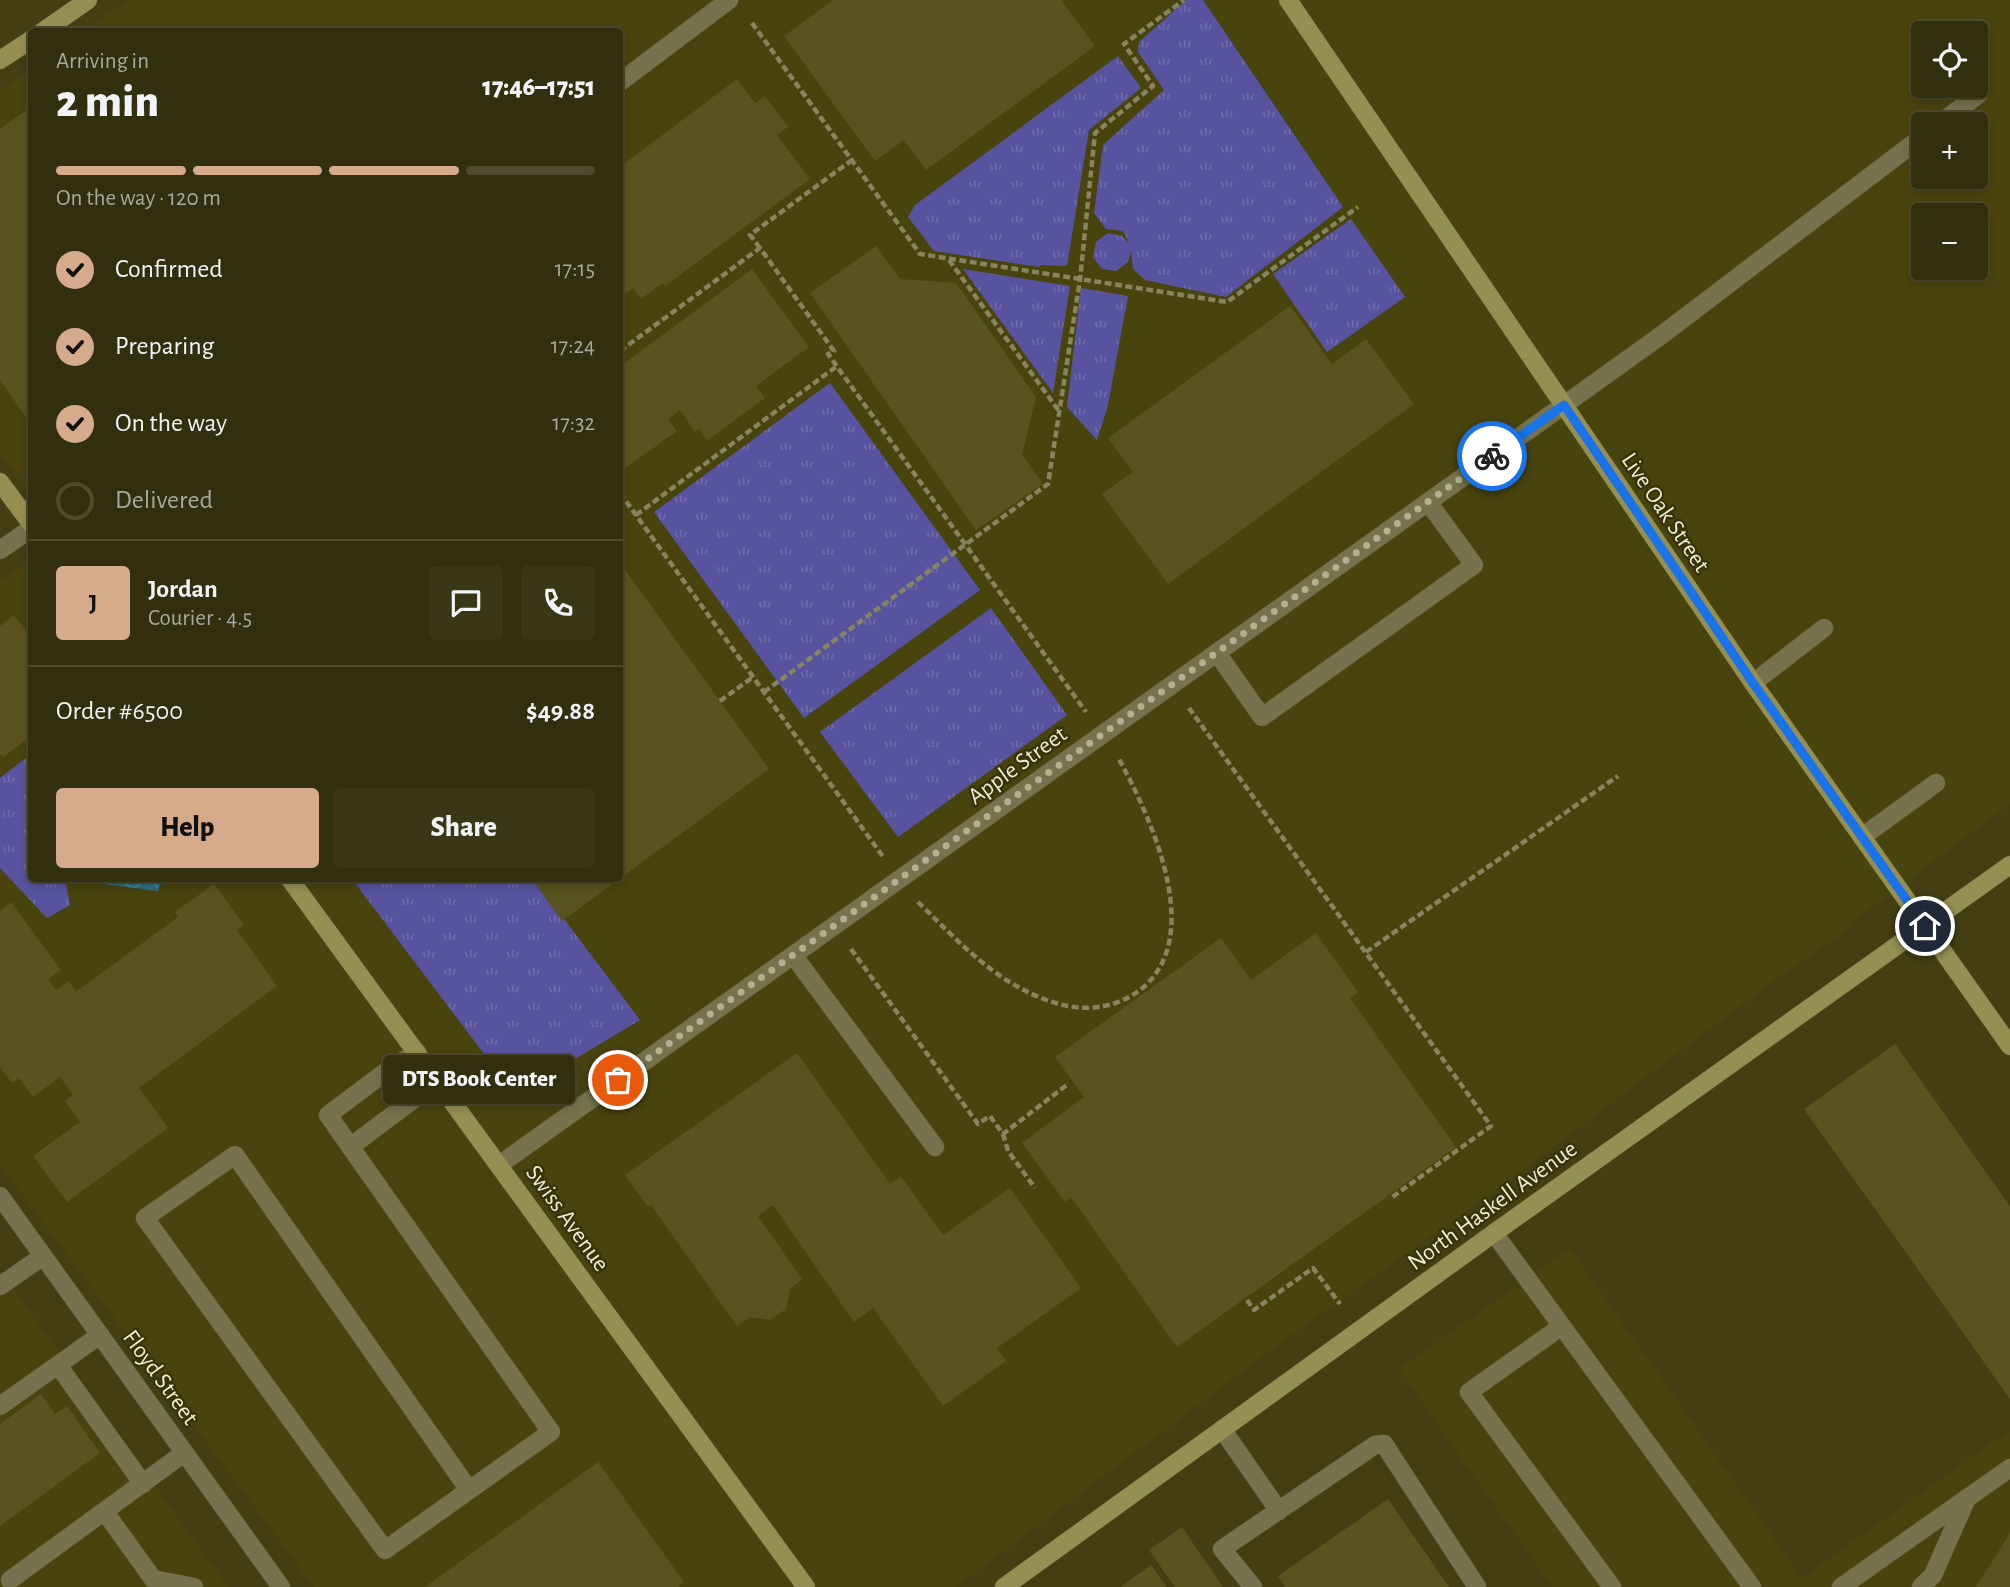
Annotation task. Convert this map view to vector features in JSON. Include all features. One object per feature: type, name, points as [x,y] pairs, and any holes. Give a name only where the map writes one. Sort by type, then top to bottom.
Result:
[{"type":"street","points":[[48,28],[88,0]]},
{"type":"street","points":[[623,80],[729,0]]},
{"type":"street","name":"Live Oak Street","points":[[1288,0],[1753,683],[2010,1046]]},
{"type":"street","points":[[0,60],[28,41]]},
{"type":"street","points":[[1955,112],[1974,98]]},
{"type":"street","name":"Apple Street","points":[[499,1165],[1663,334],[1911,145]]},
{"type":"street","points":[[0,482],[28,520]]},
{"type":"street","points":[[1217,653],[1262,717],[1474,565],[1428,502]]},
{"type":"street","points":[[0,550],[28,529]]},
{"type":"street","points":[[1753,683],[1824,628]]},
{"type":"street","points":[[1862,837],[1936,783]]},
{"type":"street","name":"North Haskell Avenue","points":[[1004,1587],[2010,865]]},
{"type":"street","name":"Swiss Avenue","points":[[292,882],[806,1587]]},
{"type":"street","points":[[793,954],[935,1147]]},
{"type":"street","points":[[417,1052],[328,1115],[551,1432],[385,1550],[145,1217],[235,1155],[469,1490]]},
{"type":"street","points":[[350,1147],[438,1081]]},
{"type":"street","name":"Floyd Street","points":[[0,1196],[281,1587]]},
{"type":"street","points":[[1494,1233],[1752,1587]]},
{"type":"street","points":[[0,1286],[43,1256]]},
{"type":"street","points":[[1562,1326],[1469,1392],[1612,1587]]},
{"type":"street","points":[[0,1406],[100,1335]]},
{"type":"street","points":[[58,1365],[143,1484]]},
{"type":"street","points":[[1222,1429],[1279,1511]]},
{"type":"street","points":[[1253,1587],[1222,1549],[1375,1445],[1384,1444],[1477,1587]]},
{"type":"street","points":[[10,1580],[184,1453]]},
{"type":"street","points":[[1845,1586],[2010,1468]]},
{"type":"street","points":[[1921,1587],[1933,1575],[1968,1497]]},
{"type":"street","points":[[104,1512],[147,1583],[194,1587]]},
{"type":"path","points":[[764,692],[1048,484],[1080,280],[1096,133],[1153,86],[1124,44],[1184,0]]},
{"type":"path","points":[[752,23],[920,254],[1227,302],[1358,207]]},
{"type":"path","points":[[852,160],[750,234],[834,351],[828,354],[1101,735]]},
{"type":"path","points":[[623,349],[760,248]]},
{"type":"path","points":[[949,259],[1059,412]]},
{"type":"path","points":[[636,515],[837,366]]},
{"type":"path","points":[[623,497],[899,879]]},
{"type":"path","points":[[720,701],[753,677]]},
{"type":"path","points":[[1189,708],[1490,1126],[1391,1198]]},
{"type":"path","points":[[918,902],[970,953],[1006,980],[1038,997],[1068,1007],[1095,1009],[1119,1003],[1140,990],[1157,974],[1167,951],[1171,923],[1168,888],[1161,853],[1147,816],[1119,758]]},
{"type":"path","points":[[1366,952],[1618,776]]},
{"type":"path","points":[[852,949],[978,1124],[990,1116],[1003,1133],[1008,1151],[1035,1188]]},
{"type":"path","points":[[1003,1133],[1068,1084]]},
{"type":"path","points":[[1247,1300],[1254,1310],[1313,1268],[1340,1304]]},
{"type":"shaded area","points":[[129,0],[2010,0],[2010,804],[1853,922],[1854,925],[1774,981],[1507,1182],[1293,1334],[956,1587],[314,1587],[0,1164],[0,581],[28,561],[28,882],[623,882],[623,28],[88,28]]},
{"type":"shaded area","points":[[28,70],[28,490],[0,453],[0,90]]},
{"type":"shaded area","points":[[1570,1248],[1802,1578],[2010,1430],[2010,1587],[1552,1587],[1399,1369]]},
{"type":"shaded area","points":[[0,1270],[34,1317],[228,1587],[0,1587]]},
{"type":"green space","points":[[1186,0],[1203,0],[1343,207],[1226,297],[1145,280],[1133,269],[1131,251],[1128,262],[1116,271],[1102,269],[1093,257],[1096,242],[1108,233],[1122,236],[1129,243],[1123,231],[1106,229],[1094,213],[1103,145],[1164,90],[1138,52],[1139,42]]},
{"type":"green space","points":[[1118,56],[1141,88],[1089,130],[1067,266],[1039,267],[934,251],[908,217],[915,205]]},
{"type":"green space","points":[[1351,219],[1405,297],[1327,352],[1273,274]]},
{"type":"green space","points":[[963,269],[1070,286],[1053,393]]},
{"type":"green space","points":[[1081,288],[1128,296],[1108,405],[1097,440],[1067,407]]},
{"type":"green space","points":[[830,383],[980,590],[804,718],[654,512]]},
{"type":"green space","points":[[991,608],[1067,715],[898,837],[820,732]]},
{"type":"green space","points":[[28,756],[28,882],[66,882],[70,905],[47,918],[0,868],[0,778]]},
{"type":"green space","points":[[354,882],[536,882],[640,1020],[515,1095]]},
{"type":"water","points":[[165,882],[159,886],[158,891],[104,884]]},
{"type":"building","points":[[833,0],[1061,0],[1095,46],[926,170],[904,140],[875,161],[784,36]]},
{"type":"building","points":[[737,79],[755,103],[765,96],[788,127],[777,135],[810,179],[665,286],[663,283],[641,299],[633,288],[623,295],[623,165]]},
{"type":"building","points":[[28,109],[28,420],[0,380],[0,129]]},
{"type":"building","points":[[876,246],[900,279],[956,283],[1036,397],[1022,455],[1043,484],[976,530],[810,293]]},
{"type":"building","points":[[752,269],[809,347],[756,386],[765,398],[707,441],[699,429],[695,432],[680,410],[668,419],[677,431],[623,470],[623,357],[626,362]]},
{"type":"building","points":[[1290,306],[1332,364],[1366,339],[1414,404],[1168,584],[1102,494],[1133,472],[1108,438]]},
{"type":"building","points":[[623,567],[769,769],[623,876]]},
{"type":"building","points":[[14,615],[26,631],[28,630],[28,739],[3,757],[0,754],[0,626]]},
{"type":"building","points":[[534,882],[615,882],[562,921]]},
{"type":"building","points":[[214,884],[244,925],[237,930],[277,986],[139,1088],[168,1128],[67,1202],[33,1156],[80,1122],[65,1101],[73,1095],[60,1077],[33,1097],[19,1078],[12,1083],[0,1067],[0,911],[11,902],[61,970],[48,979],[56,990],[69,981],[76,992],[178,917],[175,912]]},
{"type":"building","points":[[1316,933],[1358,992],[1350,998],[1456,1147],[1177,1347],[1071,1197],[1065,1202],[1022,1143],[1084,1097],[1055,1057],[1221,938],[1251,980]]},
{"type":"building","points":[[1895,1044],[2010,1206],[2010,1399],[1804,1109]]},
{"type":"building","points":[[797,1053],[890,1184],[901,1176],[943,1235],[1010,1188],[1081,1288],[997,1348],[1006,1361],[943,1406],[873,1308],[854,1322],[773,1205],[758,1216],[802,1279],[790,1289],[786,1309],[770,1320],[750,1317],[737,1326],[651,1205],[648,1207],[625,1175]]},
{"type":"building","points":[[41,1394],[55,1414],[67,1406],[100,1453],[0,1526],[0,1424]]},
{"type":"building","points":[[598,1462],[684,1582],[678,1587],[425,1587]]},
{"type":"building","points":[[1388,1499],[1449,1587],[1285,1587],[1278,1576]]},
{"type":"building","points":[[1182,1527],[1223,1587],[1175,1587],[1149,1550]]},
{"type":"building","points":[[2010,1533],[2010,1587],[1976,1587]]},
{"type":"building","points":[[1151,1565],[1167,1587],[1120,1587]]},
{"type":"way so far","points":[[618,1080],[1492,456]]},
{"type":"place","name":"DTS Book Center","points":[[618,1080]]},
{"type":"route","points":[[1492,456],[1564,405],[1753,683],[1925,926]]}]
